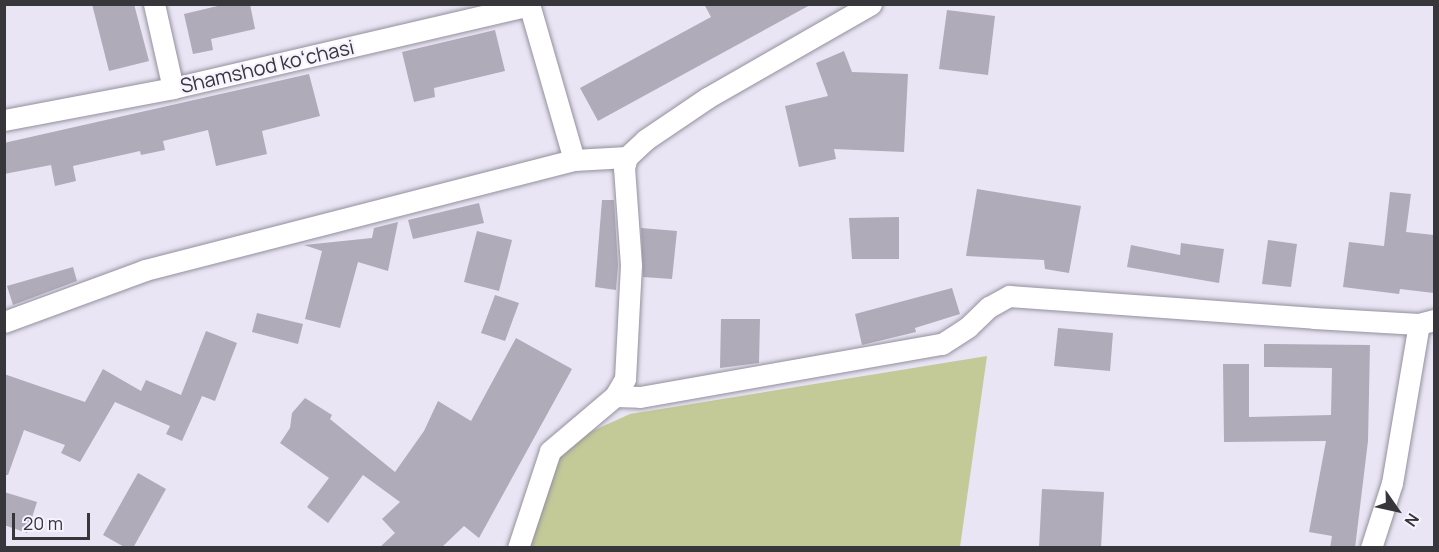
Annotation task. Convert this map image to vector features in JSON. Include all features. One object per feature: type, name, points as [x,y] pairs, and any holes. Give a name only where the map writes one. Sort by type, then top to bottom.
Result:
[{"type":"street","points":[[154,4],[173,88]]},
{"type":"street","points":[[518,548],[550,451],[615,396],[625,379],[631,265],[624,168],[627,157],[645,140],[707,98],[871,4]]},
{"type":"street","name":"Shamshod koʻchasi","points":[[4,120],[173,88],[529,5],[574,160]]},
{"type":"street","points":[[4,341],[8,321],[145,270],[574,160],[627,157]]},
{"type":"street","points":[[615,396],[640,397],[942,344],[968,327],[988,307],[1009,296],[1427,322],[1392,483],[1371,548]]},
{"type":"green space","points":[[987,356],[960,547],[530,548],[555,462],[579,437],[630,414]]},
{"type":"building","points":[[92,4],[134,4],[149,61],[109,71]]},
{"type":"building","points":[[226,4],[250,4],[255,29],[211,39],[213,50],[193,54],[184,14]]},
{"type":"building","points":[[704,4],[812,4],[598,121],[580,88],[711,17]]},
{"type":"building","points":[[947,10],[995,16],[988,75],[939,69]]},
{"type":"building","points":[[495,30],[505,71],[434,88],[435,97],[414,102],[402,52]]},
{"type":"building","points":[[844,51],[852,72],[908,74],[904,152],[834,149],[836,159],[799,167],[785,106],[828,96],[816,63]]},
{"type":"building","points":[[309,74],[320,116],[262,131],[267,154],[216,166],[208,130],[163,141],[165,150],[141,155],[140,151],[73,166],[76,181],[55,186],[51,165],[4,174],[4,143]]},
{"type":"building","points":[[977,189],[1081,206],[1069,273],[1045,269],[1044,260],[966,256]]},
{"type":"building","points":[[1390,192],[1411,194],[1406,232],[1434,235],[1434,293],[1400,289],[1399,294],[1343,287],[1349,242],[1384,246]]},
{"type":"building","points":[[602,200],[614,200],[618,265],[616,290],[595,287]]},
{"type":"building","points":[[479,203],[484,223],[413,239],[408,220]]},
{"type":"building","points":[[899,217],[899,259],[852,259],[849,218]]},
{"type":"building","points":[[398,222],[388,271],[358,262],[340,328],[305,319],[322,251],[304,245],[372,238],[374,228]]},
{"type":"building","points":[[641,228],[677,231],[672,279],[643,277]]},
{"type":"building","points":[[477,231],[512,240],[499,291],[464,282]]},
{"type":"building","points":[[1268,240],[1297,244],[1291,287],[1262,284]]},
{"type":"building","points":[[1181,243],[1224,249],[1219,283],[1127,267],[1131,245],[1180,255]]},
{"type":"building","points":[[73,267],[77,281],[13,305],[7,286]]},
{"type":"building","points":[[952,288],[960,314],[915,328],[916,332],[862,345],[855,314]]},
{"type":"building","points":[[495,295],[519,303],[505,341],[481,333]]},
{"type":"building","points":[[257,313],[303,324],[298,344],[252,332]]},
{"type":"building","points":[[721,319],[760,319],[759,363],[720,368]]},
{"type":"building","points":[[1058,328],[1113,333],[1110,371],[1054,366]]},
{"type":"building","points":[[206,331],[237,343],[215,401],[202,396],[182,441],[166,434],[170,426],[115,402],[80,462],[61,453],[65,445],[24,430],[8,475],[4,475],[4,374],[85,402],[103,369],[141,391],[146,380],[181,395]]},
{"type":"building","points":[[516,338],[572,369],[479,538],[464,526],[441,548],[379,548],[395,533],[382,519],[400,502],[363,475],[328,523],[307,507],[329,478],[280,443],[290,428],[292,413],[305,398],[332,415],[330,419],[395,472],[424,431],[438,401],[471,421]]},
{"type":"building","points":[[1264,344],[1370,345],[1368,441],[1355,548],[1330,548],[1332,536],[1309,532],[1326,441],[1224,442],[1223,364],[1249,364],[1249,417],[1331,415],[1332,368],[1264,367]]},
{"type":"building","points":[[138,473],[166,489],[133,548],[126,548],[103,535]]},
{"type":"building","points":[[1042,489],[1104,492],[1101,548],[1039,548]]},
{"type":"building","points":[[4,492],[37,502],[27,533],[4,525]]}]
